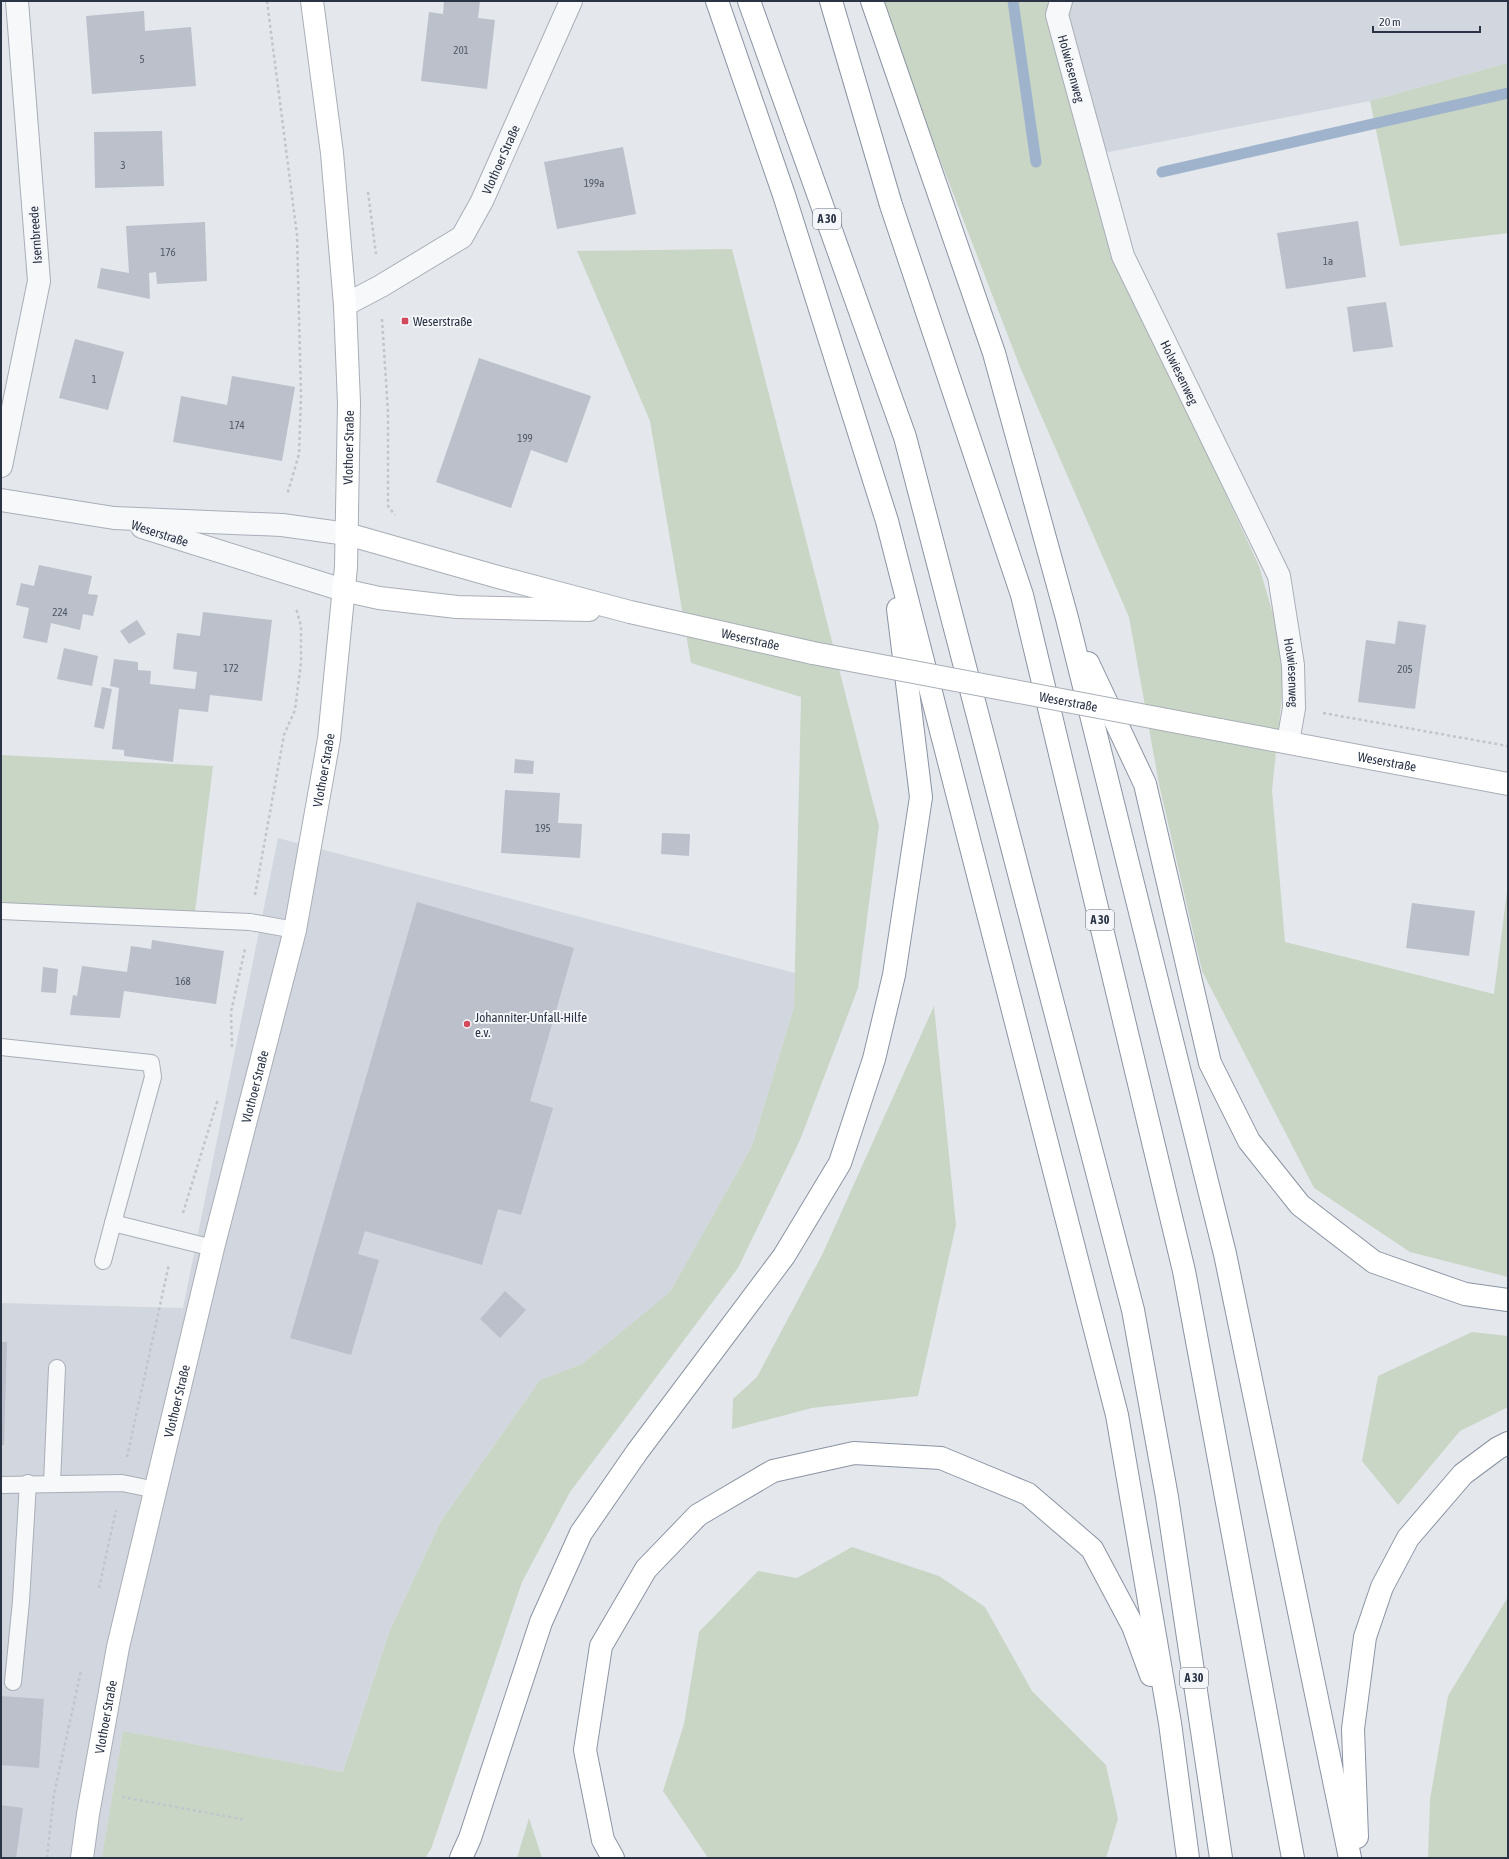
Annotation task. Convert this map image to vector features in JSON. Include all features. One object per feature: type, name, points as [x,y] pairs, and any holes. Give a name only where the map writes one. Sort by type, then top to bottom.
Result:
[{"type":"main road","name":"Vlothoer Straße","points":[[82,1858],[118,1647],[213,1248],[295,930],[329,740],[346,567],[349,403],[345,305],[332,153],[312,1]]},
{"type":"main road","points":[[717,1],[784,195],[887,521],[1117,1415],[1170,1723],[1188,1858]]},
{"type":"main road","name":"A 30","points":[[749,1],[905,437],[1133,1310],[1166,1497],[1221,1858]]},
{"type":"main road","name":"A 30","points":[[831,1],[891,206],[1022,595],[1184,1271],[1293,1858]]},
{"type":"main road","points":[[872,1],[994,353],[1067,618],[1224,1254],[1350,1858]]},
{"type":"main road","points":[[461,1858],[470,1838],[542,1622],[581,1533],[637,1452],[784,1256],[840,1163],[874,1059],[894,975],[921,797],[887,521]]},
{"type":"main road","name":"Weserstraße","points":[[347,534],[498,577],[630,612],[813,653],[1508,784]]},
{"type":"main road","name":"Weserstraße","points":[[343,590],[379,598],[457,607],[630,612]]},
{"type":"main road","points":[[1067,618],[1145,784],[1210,1063],[1249,1141],[1300,1205],[1374,1262],[1465,1294],[1508,1300]]},
{"type":"main road","points":[[1357,1858],[1353,1729],[1365,1637],[1382,1588],[1408,1538],[1463,1474],[1498,1448],[1508,1443]]},
{"type":"main road","points":[[613,1858],[602,1840],[585,1750],[601,1646],[646,1569],[698,1514],[773,1471],[854,1453],[941,1458],[1028,1494],[1092,1550],[1133,1626],[1170,1723]]},
{"type":"street","name":"Isernbreede","points":[[1,466],[39,281],[17,1]]},
{"type":"street","name":"Vlothoer Straße","points":[[345,305],[381,286],[462,237],[482,201],[571,1]]},
{"type":"street","name":"Holwiesenweg","points":[[1061,1],[1057,15],[1123,256],[1279,576],[1293,665],[1294,708],[1288,742]]},
{"type":"street","name":"Weserstraße","points":[[1,500],[114,518],[282,525],[347,534]]},
{"type":"street","name":"Weserstraße","points":[[114,518],[343,590]]},
{"type":"lane","points":[[1,911],[250,922],[295,930]]},
{"type":"lane","points":[[1,1047],[151,1063],[153,1078],[103,1261]]},
{"type":"lane","points":[[113,1223],[213,1248]]},
{"type":"lane","points":[[52,1483],[57,1368]]},
{"type":"lane","points":[[1,1485],[122,1483],[156,1490]]},
{"type":"lane","points":[[13,1682],[21,1601],[28,1484]]},
{"type":"path","points":[[1294,708],[1508,746]]},
{"type":"path","points":[[94,1786],[124,1798],[246,1820]]},
{"type":"shaded area","points":[[1053,1],[1508,1],[1508,63],[1370,101],[1088,156]]},
{"type":"shaded area","points":[[278,838],[795,973],[794,1007],[752,1146],[670,1292],[582,1364],[540,1380],[441,1521],[390,1630],[343,1772],[123,1731],[102,1858],[1,1858],[1,1303],[183,1308]]},
{"type":"green space","points":[[879,1],[1053,1],[1113,250],[1259,566],[1286,659],[1272,790],[1285,942],[1494,994],[1508,883],[1508,1277],[1410,1252],[1314,1188],[1202,971],[1159,784],[1129,617],[1020,367]]},
{"type":"green space","points":[[1508,63],[1508,233],[1400,246],[1370,101]]},
{"type":"green space","points":[[732,249],[879,826],[858,988],[800,1140],[738,1268],[570,1492],[522,1582],[431,1849],[425,1858],[102,1858],[123,1731],[343,1772],[390,1630],[441,1521],[540,1380],[582,1364],[670,1292],[752,1146],[794,1007],[801,697],[691,663],[650,421],[577,251]]},
{"type":"green space","points":[[1,755],[213,766],[195,912],[1,904]]},
{"type":"green space","points":[[934,1006],[956,1225],[918,1396],[812,1408],[732,1429],[733,1399],[757,1377],[823,1253]]},
{"type":"green space","points":[[1472,1332],[1508,1336],[1508,1407],[1460,1431],[1398,1505],[1362,1461],[1378,1376]]},
{"type":"green space","points":[[852,1547],[939,1576],[985,1607],[1032,1691],[1106,1765],[1118,1819],[1106,1858],[708,1858],[663,1791],[684,1724],[699,1632],[758,1571],[797,1578]]},
{"type":"green space","points":[[1508,1597],[1508,1858],[1428,1858],[1430,1799],[1448,1696]]},
{"type":"green space","points":[[529,1818],[542,1858],[517,1858]]},
{"type":"building","points":[[444,1],[480,1],[478,18],[495,20],[487,89],[421,81],[429,12],[443,14]]},
{"type":"building","points":[[144,11],[145,31],[191,27],[196,86],[92,94],[86,16]]},
{"type":"building","points":[[162,131],[164,186],[95,188],[94,132]]},
{"type":"building","points":[[623,147],[636,214],[557,229],[544,162]]},
{"type":"building","points":[[1358,221],[1366,277],[1286,289],[1277,233]]},
{"type":"building","points":[[205,222],[207,281],[157,284],[156,272],[149,273],[150,299],[97,288],[101,268],[129,273],[126,226]]},
{"type":"building","points":[[1386,302],[1393,347],[1353,352],[1347,307]]},
{"type":"building","points":[[75,339],[124,352],[108,410],[59,398]]},
{"type":"building","points":[[479,358],[591,396],[567,463],[531,450],[511,508],[436,482]]},
{"type":"building","points":[[232,376],[295,387],[282,461],[173,442],[181,396],[227,405]]},
{"type":"building","points":[[39,565],[92,576],[88,594],[98,595],[93,616],[83,614],[80,630],[51,623],[47,643],[23,638],[29,608],[16,605],[21,583],[34,586]]},
{"type":"building","points":[[203,612],[272,620],[262,701],[210,695],[208,712],[179,709],[173,762],[124,756],[124,750],[112,749],[119,688],[110,686],[114,659],[138,662],[138,670],[151,671],[150,684],[195,689],[197,672],[173,669],[177,633],[200,636]]},
{"type":"building","points":[[137,620],[146,634],[129,644],[120,631]]},
{"type":"building","points":[[1398,621],[1426,625],[1415,709],[1358,702],[1366,640],[1395,644]]},
{"type":"building","points":[[64,648],[98,656],[92,686],[57,679]]},
{"type":"building","points":[[102,687],[112,689],[104,729],[94,727]]},
{"type":"building","points":[[515,759],[534,761],[533,774],[514,773]]},
{"type":"building","points":[[505,790],[560,793],[558,823],[582,824],[580,858],[501,853]]},
{"type":"building","points":[[662,833],[690,834],[689,856],[661,854]]},
{"type":"building","name":"Johanniter-Unfall-Hilfe e.v.","points":[[417,902],[574,948],[530,1101],[553,1108],[521,1215],[498,1209],[482,1265],[365,1231],[358,1254],[379,1260],[351,1355],[290,1338]]},
{"type":"building","points":[[1412,903],[1475,911],[1469,956],[1406,948]]},
{"type":"building","points":[[152,940],[224,951],[216,1004],[124,991],[120,1018],[70,1015],[73,995],[77,996],[82,966],[127,972],[131,946],[151,949]]},
{"type":"building","points":[[43,967],[58,969],[56,993],[41,992]]},
{"type":"building","points":[[505,1291],[526,1310],[500,1338],[480,1319]]},
{"type":"building","points":[[1,1342],[7,1342],[4,1445],[1,1445]]},
{"type":"building","points":[[1,1696],[44,1699],[39,1768],[1,1765]]},
{"type":"building","points":[[1,1805],[23,1808],[16,1858],[1,1858]]},
{"type":"waterway","points":[[1013,1],[1036,162]]},
{"type":"waterway","points":[[1162,172],[1508,93]]},
{"type":"place","name":"Weserstraße","points":[[405,321]]},
{"type":"place","name":"Johanniter-Unfall-Hilfe e.v.","points":[[467,1024]]}]
